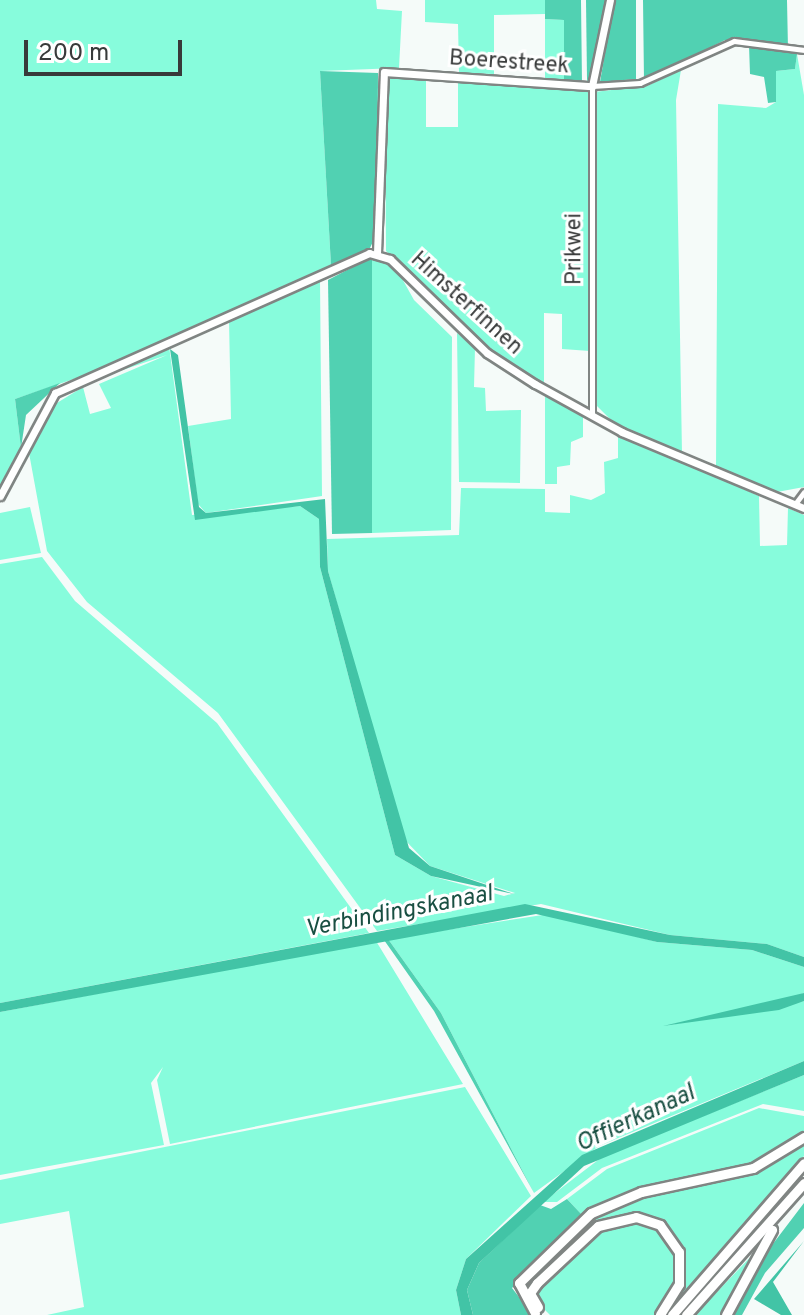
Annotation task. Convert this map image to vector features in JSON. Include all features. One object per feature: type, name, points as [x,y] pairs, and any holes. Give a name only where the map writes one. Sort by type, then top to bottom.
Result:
[{"type":"highway","points":[[660,1315],[679,1284],[681,1256],[660,1225],[636,1217],[598,1226],[530,1290],[537,1310],[519,1283],[591,1213],[626,1196],[753,1168],[804,1137]]},
{"type":"highway","points":[[672,1315],[804,1163]]},
{"type":"highway","points":[[686,1315],[804,1183]]},
{"type":"highway","points":[[726,1315],[783,1210]]},
{"type":"street","points":[[592,86],[610,0]]},
{"type":"street","name":"Boerestreek","points":[[377,253],[384,72],[592,86],[640,83],[734,41],[804,50]]},
{"type":"street","name":"Prikwei","points":[[592,86],[592,413]]},
{"type":"street","name":"Himsterfinnen","points":[[0,496],[41,412],[66,386],[377,253],[487,353],[633,438],[804,508]]},
{"type":"street","points":[[795,504],[804,492]]},
{"type":"shaded area","points":[[0,0],[376,0],[377,9],[402,11],[399,68],[320,71],[331,265],[106,368],[15,399],[21,448],[0,491]]},
{"type":"shaded area","points":[[425,0],[545,0],[545,14],[494,15],[494,74],[459,73],[458,24],[425,22]]},
{"type":"shaded area","points":[[545,0],[581,0],[582,84],[564,82],[564,20],[545,19]]},
{"type":"shaded area","points":[[586,0],[606,0],[588,84],[587,79]]},
{"type":"shaded area","points":[[614,0],[636,0],[636,79],[600,82]]},
{"type":"shaded area","points":[[643,0],[787,0],[788,49],[725,40],[644,81]]},
{"type":"shaded area","points":[[545,19],[564,20],[564,82],[545,80]]},
{"type":"shaded area","points":[[749,45],[797,54],[795,69],[776,71],[776,102],[768,103],[764,77],[750,74]]},
{"type":"shaded area","points":[[797,54],[804,95],[804,487],[777,492],[716,467],[718,104],[766,108],[776,102],[776,71],[795,69]]},
{"type":"shaded area","points":[[681,70],[676,100],[682,453],[617,426],[597,406],[594,92],[647,86]]},
{"type":"shaded area","points":[[320,71],[378,73],[377,233],[370,248],[331,265]]},
{"type":"shaded area","points":[[396,74],[426,79],[426,127],[458,127],[458,81],[588,92],[590,351],[562,349],[562,314],[544,313],[544,385],[484,346],[386,251],[385,82]]},
{"type":"shaded area","points":[[372,257],[395,266],[414,300],[452,337],[451,530],[372,533]]},
{"type":"shaded area","points":[[372,257],[372,533],[332,534],[328,280]]},
{"type":"shaded area","points":[[320,280],[322,496],[206,513],[198,504],[188,426],[231,419],[229,320]]},
{"type":"shaded area","points":[[457,333],[475,348],[474,387],[485,388],[486,411],[521,410],[520,483],[459,482]]},
{"type":"shaded area","points":[[169,346],[192,515],[300,506],[319,519],[320,567],[395,855],[431,876],[504,896],[515,893],[430,866],[403,838],[328,571],[327,539],[459,535],[461,488],[545,489],[545,512],[570,513],[570,495],[591,500],[605,493],[604,462],[618,458],[618,434],[759,496],[760,546],[787,545],[788,508],[804,515],[804,957],[767,944],[670,935],[541,904],[377,931],[218,713],[87,602],[47,551],[29,453],[52,406],[83,387],[90,414],[111,408],[99,384],[167,355],[87,382]]},
{"type":"shaded area","points":[[170,349],[178,355],[199,507],[206,513],[325,499],[328,571],[409,848],[430,866],[514,894],[431,876],[395,855],[320,567],[319,519],[300,506],[195,520]]},
{"type":"shaded area","points":[[60,383],[26,415],[21,448],[15,399]]},
{"type":"shaded area","points":[[545,393],[583,414],[583,437],[571,442],[570,465],[557,467],[557,484],[545,484]]},
{"type":"shaded area","points":[[30,507],[41,553],[0,560],[0,513]]},
{"type":"shaded area","points":[[42,557],[75,601],[217,723],[369,933],[0,1003],[0,564]]},
{"type":"shaded area","points":[[525,904],[670,935],[767,944],[804,957],[804,967],[752,950],[657,942],[536,914],[0,1012],[0,1003]]},
{"type":"shaded area","points":[[549,914],[657,942],[752,950],[804,967],[804,993],[787,1001],[664,1026],[804,1001],[804,1061],[599,1146],[534,1193],[441,1013],[388,939]]},
{"type":"shaded area","points":[[388,939],[441,1013],[534,1193],[434,1011],[384,940]]},
{"type":"shaded area","points":[[376,941],[463,1084],[170,1144],[157,1080],[163,1067],[151,1083],[164,1145],[0,1175],[0,1012]]},
{"type":"shaded area","points":[[804,993],[804,1001],[779,1010],[663,1026]]},
{"type":"shaded area","points":[[804,1061],[804,1075],[584,1166],[479,1263],[467,1290],[473,1315],[461,1315],[456,1290],[466,1259],[582,1155]]},
{"type":"shaded area","points":[[804,1075],[804,1111],[763,1104],[602,1168],[557,1202],[543,1202],[602,1157]]},
{"type":"shaded area","points":[[465,1087],[531,1196],[466,1259],[456,1290],[461,1315],[47,1315],[84,1307],[69,1211],[0,1224],[0,1180]]},
{"type":"shaded area","points":[[759,1108],[804,1116],[804,1133],[754,1166],[628,1191],[583,1216],[567,1199],[607,1169]]},
{"type":"shaded area","points":[[804,1140],[804,1156],[788,1178],[666,1314],[684,1281],[681,1251],[666,1227],[629,1215],[603,1222],[528,1294],[522,1285],[596,1214],[629,1198],[738,1177]]},
{"type":"shaded area","points":[[567,1199],[583,1216],[512,1288],[533,1315],[473,1315],[467,1290],[479,1263],[540,1205],[551,1209]]},
{"type":"shaded area","points":[[804,1203],[804,1228],[765,1273],[742,1315],[731,1315],[753,1270]]},
{"type":"shaded area","points":[[627,1221],[662,1233],[675,1256],[678,1277],[657,1315],[550,1315],[537,1302],[538,1289],[602,1230]]},
{"type":"shaded area","points":[[804,1241],[773,1282],[792,1315],[781,1315],[754,1299]]},
{"type":"shaded area","points":[[759,1248],[725,1315],[695,1315]]},
{"type":"water label","name":"Verbindingskanaal","points":[[399,913]]},
{"type":"water label","name":"Offierkanaal","points":[[636,1120]]}]
